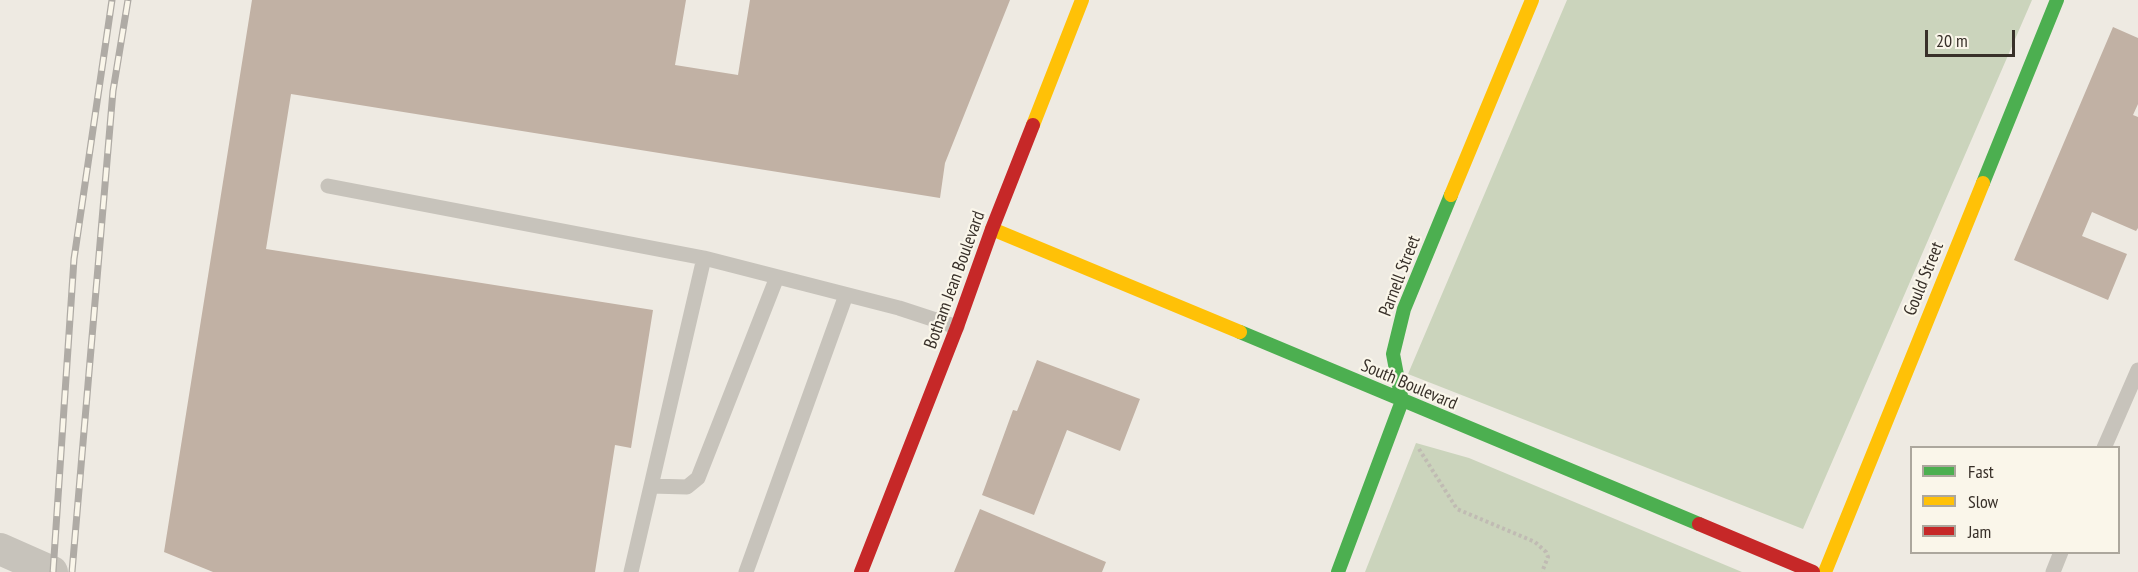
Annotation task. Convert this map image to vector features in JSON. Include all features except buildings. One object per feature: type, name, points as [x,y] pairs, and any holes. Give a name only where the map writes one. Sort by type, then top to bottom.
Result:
[{"type":"street","name":"Botham Jean Boulevard","points":[[861,572],[1082,0]]},
{"type":"street","name":"Parnell Street","points":[[1402,401],[1393,354],[1404,309],[1532,0]]},
{"type":"street","name":"Gould Street","points":[[1825,572],[2056,0]]},
{"type":"street","name":"South Boulevard","points":[[992,229],[1813,572]]},
{"type":"street","points":[[1338,572],[1402,401]]},
{"type":"street","points":[[0,549],[52,572]]},
{"type":"lane","points":[[328,186],[704,258],[899,308],[957,327]]},
{"type":"lane","points":[[631,572],[704,258]]},
{"type":"lane","points":[[651,486],[687,487],[698,478],[777,277]]},
{"type":"lane","points":[[747,572],[846,295]]},
{"type":"lane","points":[[2104,446],[2138,370]]},
{"type":"lane","points":[[2052,572],[2060,554]]},
{"type":"path","points":[[1418,449],[1456,509],[1535,542],[1546,552],[1548,557],[1542,572]]},
{"type":"green space","points":[[1567,0],[2032,0],[1803,529],[1408,374]]},
{"type":"green space","points":[[1416,443],[1469,458],[1742,572],[1365,572]]},
{"type":"railway","points":[[53,572],[74,259],[112,0]]},
{"type":"railway","points":[[72,572],[113,91],[128,0]]},
{"type":"traffic: fast","points":[[1983,183],[2057,0]]},
{"type":"traffic: fast","points":[[1338,572],[1402,401],[1393,354],[1404,309],[1451,195]]},
{"type":"traffic: fast","points":[[1240,332],[1699,524]]},
{"type":"traffic: slow","points":[[1033,125],[1082,0]]},
{"type":"traffic: slow","points":[[1451,195],[1532,0]]},
{"type":"traffic: slow","points":[[1825,572],[1983,183]]},
{"type":"traffic: slow","points":[[992,229],[1240,332]]},
{"type":"traffic: jam","points":[[861,572],[1033,125]]},
{"type":"traffic: jam","points":[[1699,524],[1813,572]]}]
